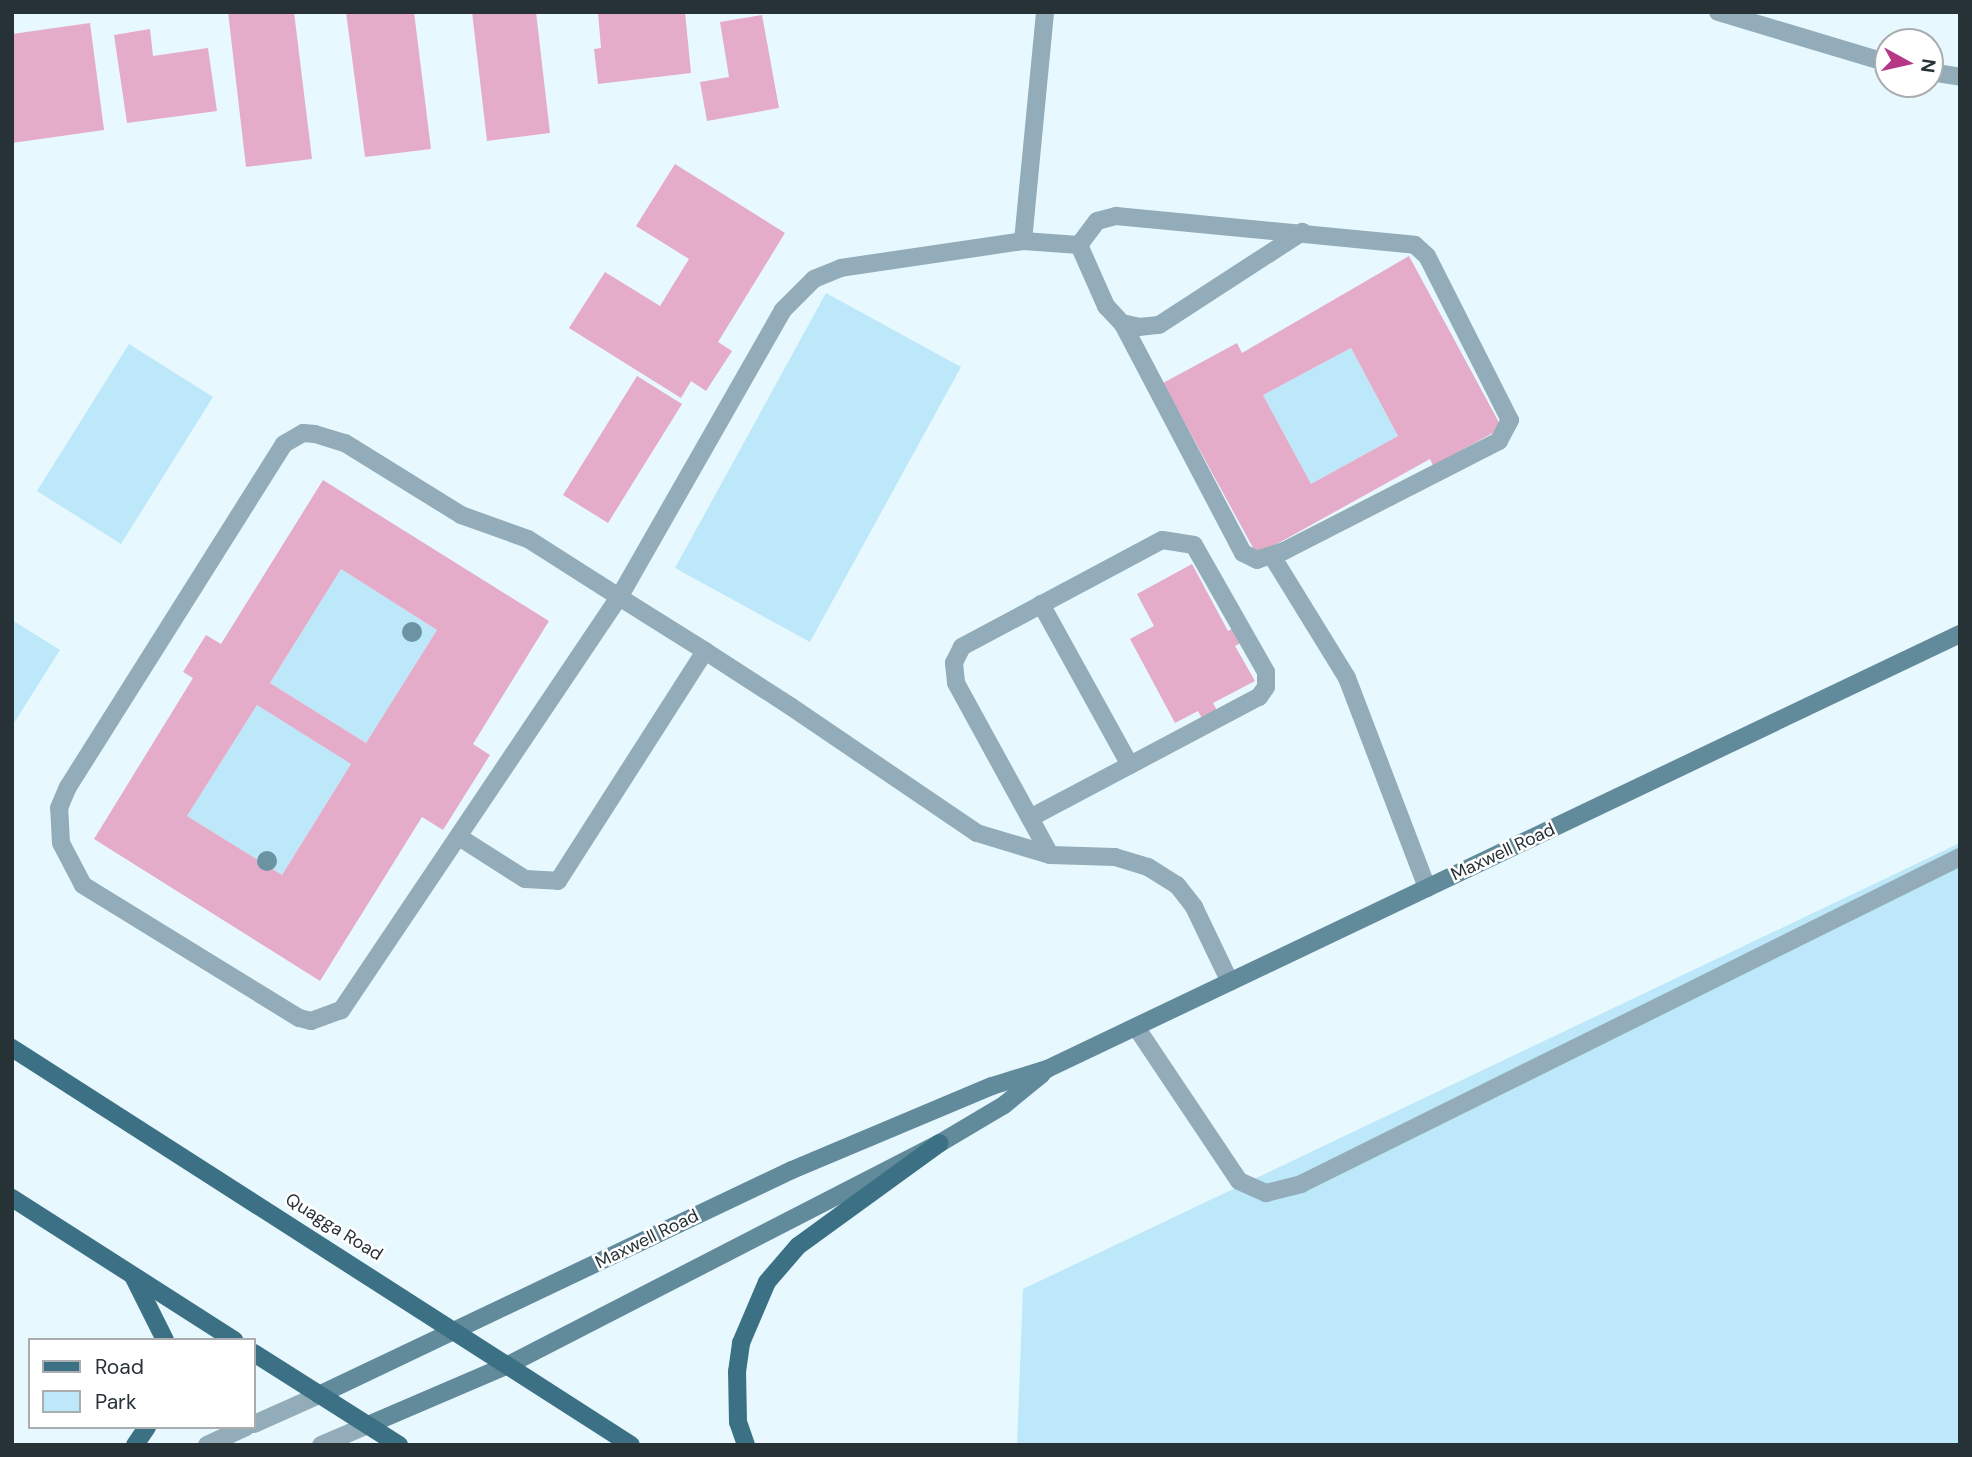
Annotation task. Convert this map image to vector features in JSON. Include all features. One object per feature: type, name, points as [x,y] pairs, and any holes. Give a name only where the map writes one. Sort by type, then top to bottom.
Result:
[{"type":"main road","name":"Quagga Road","points":[[12,1048],[457,1330],[631,1445]]},
{"type":"main road","points":[[746,1445],[738,1422],[737,1372],[741,1343],[767,1282],[798,1247],[940,1143]]},
{"type":"main road","points":[[12,1198],[231,1338]]},
{"type":"main road","points":[[132,1274],[158,1318],[164,1338]]},
{"type":"main road","points":[[256,1354],[399,1445]]},
{"type":"main road","points":[[135,1445],[146,1429]]},
{"type":"street","points":[[1023,240],[1045,12]]},
{"type":"street","points":[[1718,12],[1874,59]]},
{"type":"street","points":[[1116,216],[1415,245],[1427,256],[1510,420],[1499,441],[1272,556],[1257,560],[1243,554],[1122,323],[1106,306],[1079,245],[1097,221],[1116,216]]},
{"type":"street","points":[[1122,323],[1139,327],[1159,325],[1302,232]]},
{"type":"street","points":[[1079,245],[1023,240],[841,268],[814,279],[783,310],[619,597],[341,1010],[311,1021],[299,1018],[83,885],[61,843],[59,808],[284,444],[303,433],[345,443],[461,515],[528,539],[619,597],[705,651],[959,824],[1050,855],[1115,857],[1148,867],[1177,886],[1194,907],[1230,982]]},
{"type":"street","points":[[1030,818],[1259,697],[1266,687],[1266,672],[1202,554],[1181,540],[1163,540],[1041,604],[962,647],[954,663],[956,683],[1050,855]]},
{"type":"street","points":[[1272,556],[1347,678],[1427,888]]},
{"type":"street","points":[[1041,604],[1130,765]]},
{"type":"street","name":"Maxwell Road","points":[[256,1423],[792,1170],[992,1086],[1047,1069],[1960,634]]},
{"type":"street","points":[[459,837],[525,879],[558,881],[705,651]]},
{"type":"street","points":[[1136,1027],[1239,1181],[1266,1193],[1301,1184],[1960,857]]},
{"type":"street","name":"Maxwell Road","points":[[321,1445],[508,1365],[940,1143],[1004,1105],[1047,1069]]},
{"type":"street","points":[[207,1445],[242,1429]]},
{"type":"green space","points":[[826,293],[961,367],[810,642],[675,568]]},
{"type":"green space","points":[[129,344],[213,397],[121,544],[37,491]]},
{"type":"green space","points":[[1351,348],[1398,436],[1311,484],[1263,395]]},
{"type":"green space","points":[[341,569],[437,630],[366,743],[270,683]]},
{"type":"green space","points":[[12,620],[60,650],[12,726]]},
{"type":"green space","points":[[257,705],[351,764],[282,875],[187,816]]},
{"type":"green space","points":[[1960,843],[1960,1445],[1017,1445],[1023,1289]]},
{"type":"building","points":[[228,12],[294,12],[312,159],[246,167]]},
{"type":"building","points":[[346,12],[414,12],[431,149],[365,157]]},
{"type":"building","points":[[472,12],[536,12],[550,133],[487,141]]},
{"type":"building","points":[[598,12],[685,12],[691,73],[598,84],[594,49],[601,48]]},
{"type":"building","points":[[762,15],[779,108],[707,121],[700,82],[729,77],[720,22]]},
{"type":"building","points":[[90,23],[104,130],[12,143],[12,34]]},
{"type":"building","points":[[150,29],[153,56],[208,48],[217,111],[127,123],[114,35]]},
{"type":"building","points":[[675,164],[785,233],[718,342],[732,351],[706,391],[691,381],[681,398],[569,328],[605,272],[660,306],[689,259],[636,226]]},
{"type":"building","points":[[1409,256],[1502,428],[1433,466],[1430,459],[1257,555],[1163,383],[1237,343],[1242,353]],"holes":[[[1351,348],[1398,436],[1311,484],[1263,395]]]},
{"type":"building","points":[[637,376],[682,404],[608,523],[563,495]]},
{"type":"building","points":[[323,480],[549,621],[473,744],[490,755],[443,830],[422,817],[320,981],[94,839],[193,678],[183,672],[206,635],[221,644]],"holes":[[[341,569],[437,630],[366,743],[270,683]],[[257,705],[351,764],[282,875],[187,816]]]},
{"type":"building","points":[[1192,564],[1228,631],[1237,626],[1245,641],[1235,646],[1255,681],[1213,703],[1219,714],[1204,722],[1198,711],[1175,723],[1130,639],[1154,626],[1137,594]]}]
